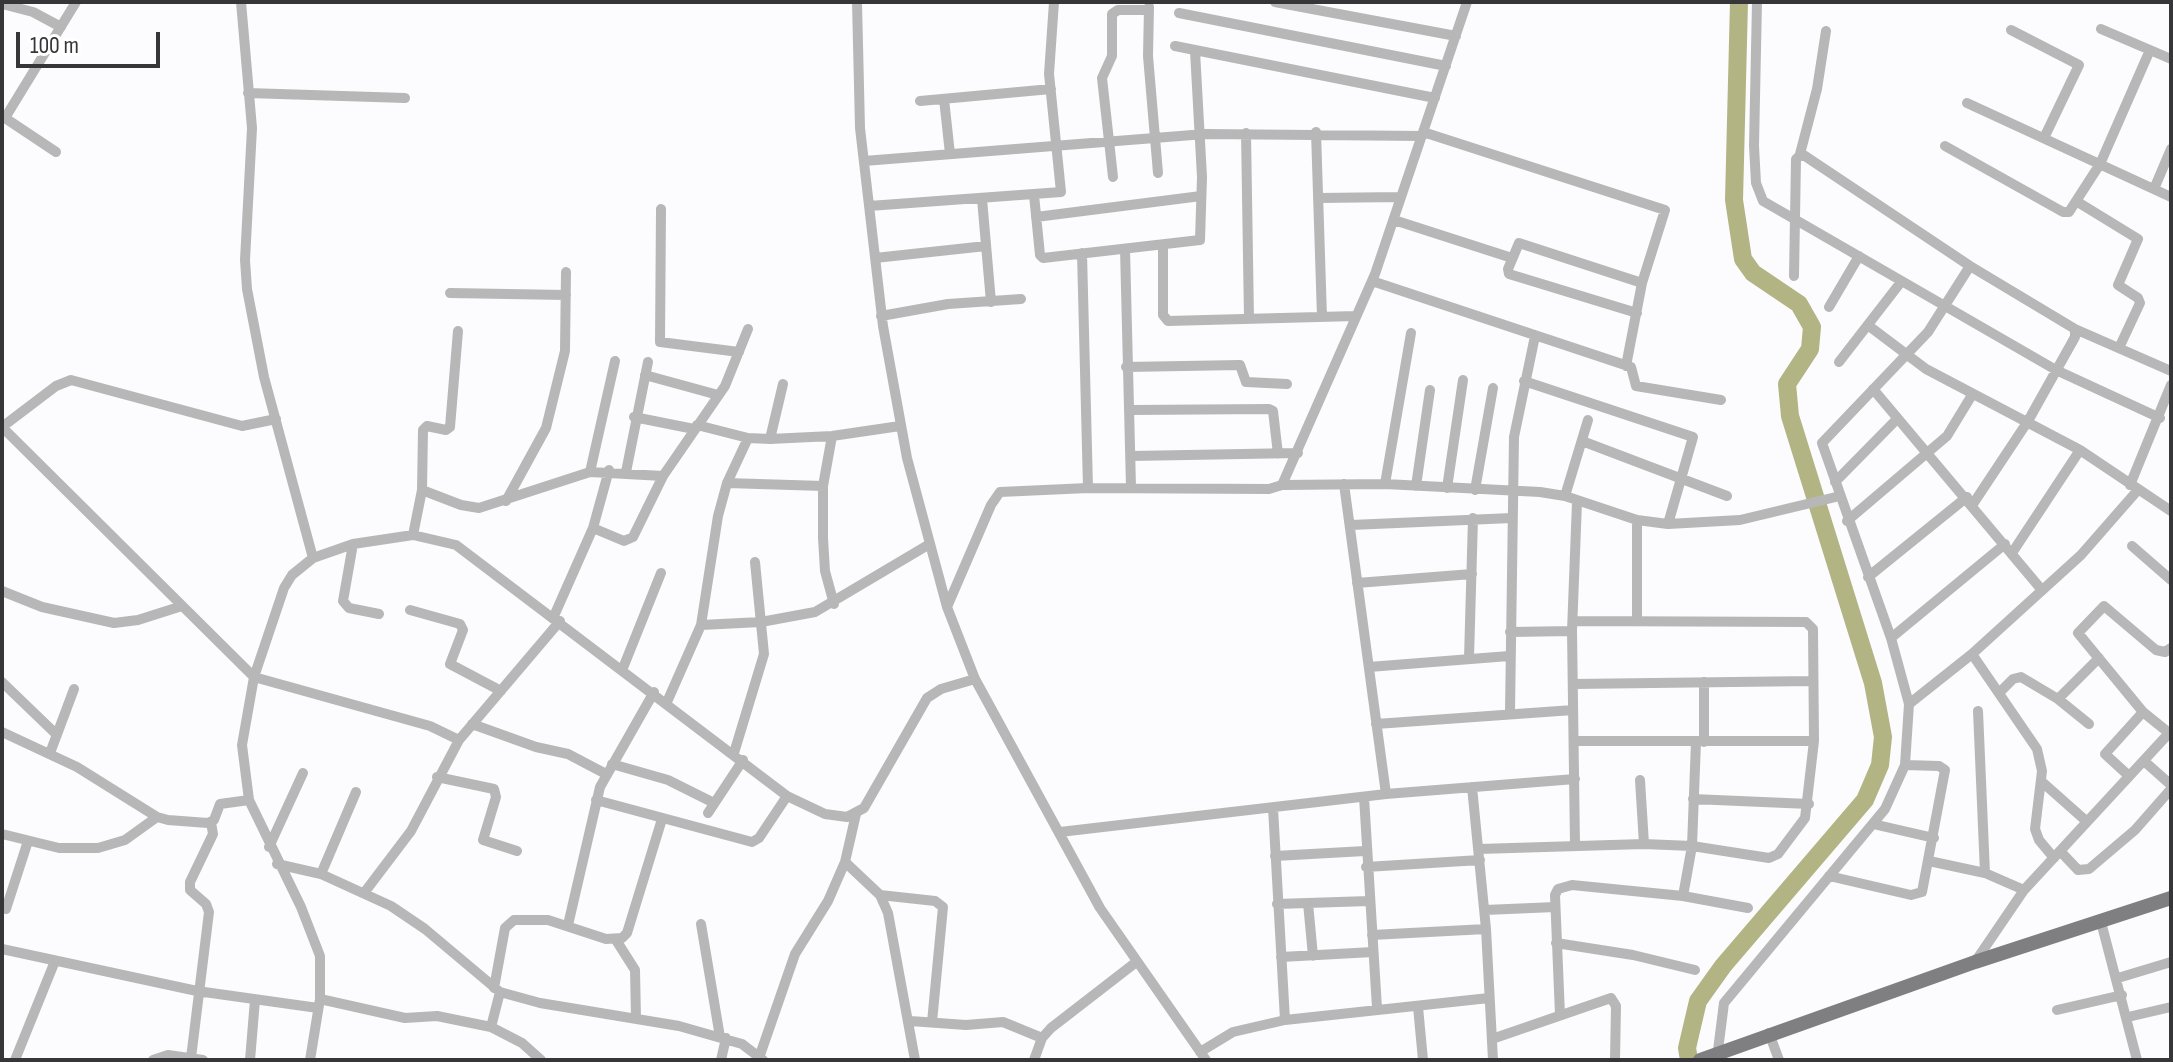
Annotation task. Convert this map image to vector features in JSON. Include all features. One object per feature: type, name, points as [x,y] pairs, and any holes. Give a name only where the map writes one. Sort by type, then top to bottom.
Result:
[{"type":"main road","points":[[1710,1058],[1769,1033],[2171,898]]},
{"type":"street","points":[[56,152],[3,117],[76,2]]},
{"type":"street","points":[[241,2],[252,128],[245,260],[247,289],[264,377],[313,558]]},
{"type":"street","points":[[857,2],[864,161],[881,316],[900,426],[928,545],[947,607],[975,679],[1100,908],[1135,963],[1203,1056],[1233,1032],[1285,1020],[1489,998]]},
{"type":"street","points":[[869,206],[1062,191],[1051,89],[1054,2]]},
{"type":"street","points":[[1275,2],[1456,36]]},
{"type":"street","points":[[1282,485],[1372,281],[1467,2]]},
{"type":"street","points":[[1757,2],[1754,56],[1756,183],[1763,201],[2056,370],[2160,418]]},
{"type":"street","points":[[2,4],[33,12],[61,27]]},
{"type":"street","points":[[1113,177],[1102,78],[1112,56],[1112,14],[1118,10],[1149,7],[1148,56],[1158,173]]},
{"type":"street","points":[[1179,13],[1446,66]]},
{"type":"street","points":[[2101,29],[2171,59]]},
{"type":"street","points":[[2011,30],[2079,65],[2044,138]]},
{"type":"street","points":[[1794,276],[1796,159],[1817,89],[1826,31]]},
{"type":"street","points":[[1175,46],[1435,98]]},
{"type":"street","points":[[1945,146],[2063,212],[2069,212],[2100,164],[2150,50]]},
{"type":"street","points":[[1034,195],[1041,257],[1200,240],[1195,51]]},
{"type":"street","points":[[920,101],[1051,89]]},
{"type":"street","points":[[248,93],[405,98]]},
{"type":"street","points":[[944,99],[950,154]]},
{"type":"street","points":[[1967,103],[2171,197]]},
{"type":"street","points":[[1316,132],[1322,317]]},
{"type":"street","points":[[1246,133],[1249,319]]},
{"type":"street","points":[[864,161],[1199,134],[1423,134],[1664,208],[1642,283],[1626,366]]},
{"type":"street","points":[[2154,189],[2171,149]]},
{"type":"street","points":[[1800,154],[1970,266],[2075,329],[2171,371]]},
{"type":"street","points":[[1036,217],[1201,196]]},
{"type":"street","points":[[1318,198],[1401,197]]},
{"type":"street","points":[[982,199],[991,302]]},
{"type":"street","points":[[2076,201],[2138,239],[2118,288],[2138,298],[2140,303],[2119,348]]},
{"type":"street","points":[[661,209],[659,339],[662,343],[713,346],[739,352]]},
{"type":"street","points":[[1394,220],[1512,258]]},
{"type":"street","points":[[1637,313],[1509,274],[1519,243],[1642,283]]},
{"type":"street","points":[[1163,245],[1164,319],[1356,316]]},
{"type":"street","points":[[875,258],[986,246]]},
{"type":"street","points":[[1125,249],[1131,487]]},
{"type":"street","points":[[1082,253],[1088,488]]},
{"type":"street","points":[[1829,307],[1859,256]]},
{"type":"street","points":[[1710,1058],[1724,1003],[1885,809],[1905,765],[1909,704],[1891,638],[1847,521],[1834,498],[1835,482],[1822,443],[1905,355],[1944,308],[1970,266]]},
{"type":"street","points":[[506,501],[546,428],[565,351],[566,272]]},
{"type":"street","points":[[1372,281],[1634,369],[1636,386],[1721,400]]},
{"type":"street","points":[[1839,362],[1901,282]]},
{"type":"street","points":[[450,293],[566,295]]},
{"type":"street","points":[[881,316],[948,304],[1021,299]]},
{"type":"street","points":[[1869,326],[1905,355],[1972,395],[2080,450],[2171,511]]},
{"type":"street","points":[[593,528],[624,541],[630,540],[663,476],[718,395],[748,329]]},
{"type":"street","points":[[1868,577],[1970,501],[2028,421],[2075,337],[2075,329]]},
{"type":"street","points":[[413,535],[422,490],[423,430],[427,426],[446,430],[450,427],[458,331]]},
{"type":"street","points":[[1385,484],[1411,333]]},
{"type":"street","points":[[1510,712],[1514,437],[1535,336]]},
{"type":"street","points":[[590,472],[615,361]]},
{"type":"street","points":[[626,472],[634,417],[648,362]]},
{"type":"street","points":[[1126,367],[1240,365],[1246,382],[1287,384]]},
{"type":"street","points":[[645,375],[718,395]]},
{"type":"street","points":[[276,419],[239,426],[71,380],[56,386],[2,427],[254,677],[430,726],[459,740]]},
{"type":"street","points":[[1447,488],[1463,380]]},
{"type":"street","points":[[1524,381],[1691,436],[1693,442],[1679,479],[1668,524]]},
{"type":"street","points":[[770,439],[783,384]]},
{"type":"street","points":[[1909,704],[1972,654],[2081,555],[2133,488],[2171,385]]},
{"type":"street","points":[[1475,490],[1493,388]]},
{"type":"street","points":[[1873,389],[2041,589]]},
{"type":"street","points":[[1416,486],[1430,390]]},
{"type":"street","points":[[1847,521],[1951,431],[1972,395]]},
{"type":"street","points":[[1131,410],[1269,409],[1273,411],[1278,454]]},
{"type":"street","points":[[634,417],[748,438],[770,439],[832,436],[900,426]]},
{"type":"street","points":[[1835,482],[1897,419]]},
{"type":"street","points":[[1565,496],[1588,420]]},
{"type":"street","points":[[832,436],[823,486],[825,571],[834,604]]},
{"type":"street","points":[[667,702],[701,625],[711,548],[727,483],[748,438]]},
{"type":"street","points":[[1582,441],[1727,496]]},
{"type":"street","points":[[1891,638],[2009,548],[2080,450]]},
{"type":"street","points":[[1131,456],[1298,453]]},
{"type":"street","points":[[422,490],[469,508],[506,501],[590,472],[609,470],[663,476]]},
{"type":"street","points":[[364,893],[403,844],[459,740],[557,618],[593,528],[609,470]]},
{"type":"street","points":[[727,483],[823,486]]},
{"type":"street","points":[[947,607],[991,505],[1000,492],[1131,487],[1269,489],[1282,485],[1344,484],[1512,490],[1565,496],[1637,520],[1668,524],[1740,520],[1834,498]]},
{"type":"street","points":[[1344,484],[1386,794]]},
{"type":"street","points":[[1575,845],[1572,626],[1577,502]]},
{"type":"street","points":[[1469,658],[1473,518]]},
{"type":"street","points":[[1351,525],[1512,518]]},
{"type":"street","points":[[1637,520],[1637,621]]},
{"type":"street","points":[[310,1060],[321,970],[315,941],[249,800],[242,745],[254,677],[284,588],[292,575],[313,558],[353,544],[413,535],[456,545],[623,668],[787,796],[825,814],[856,814]]},
{"type":"street","points":[[353,544],[343,601],[349,608],[379,614]]},
{"type":"street","points":[[701,625],[761,622],[815,612],[834,604],[928,545]]},
{"type":"street","points":[[2132,546],[2171,580]]},
{"type":"street","points":[[708,813],[738,756],[762,666],[755,562]]},
{"type":"street","points":[[623,668],[661,573]]},
{"type":"street","points":[[1357,583],[1472,574]]},
{"type":"street","points":[[2,591],[42,607],[114,623],[138,620],[182,606]]},
{"type":"street","points":[[1975,962],[2024,890],[2085,820],[2170,732],[2143,712],[2078,633],[2104,606],[2156,650],[2165,652],[2171,648]]},
{"type":"street","points":[[410,610],[460,624],[463,630],[450,664],[501,691]]},
{"type":"street","points":[[1366,867],[1575,845],[1692,846],[1773,857],[1799,826],[1809,804],[1814,741],[1813,629],[1806,622],[1637,621],[1510,632]]},
{"type":"street","points":[[1972,654],[2037,749],[2042,766],[2035,829],[2039,840],[2078,870],[2089,869],[2135,830],[2171,787],[2144,761]]},
{"type":"street","points":[[1369,667],[1509,656]]},
{"type":"street","points":[[2058,699],[2099,658]]},
{"type":"street","points":[[2000,692],[2013,679],[2021,677],[2058,699],[2089,724]]},
{"type":"street","points":[[277,864],[321,874],[410,918],[497,990],[540,1003],[636,1018],[723,1038],[762,1058],[795,954],[828,901],[845,862],[856,814],[872,798],[927,698],[941,689],[975,679]]},
{"type":"street","points":[[1573,684],[1813,681]]},
{"type":"street","points":[[2,682],[57,735]]},
{"type":"street","points":[[1683,896],[1692,846],[1693,799],[1704,682]]},
{"type":"street","points":[[50,753],[74,689]]},
{"type":"street","points":[[568,925],[596,800],[609,769],[654,692]]},
{"type":"street","points":[[1376,724],[1510,712],[1573,710]]},
{"type":"street","points":[[1978,711],[1985,873]]},
{"type":"street","points":[[2129,776],[2105,754],[2143,712]]},
{"type":"street","points":[[472,724],[609,769],[668,780],[714,803]]},
{"type":"street","points":[[2,732],[50,753],[157,817],[211,822]]},
{"type":"street","points":[[1575,741],[1814,741]]},
{"type":"street","points":[[1829,876],[1915,896],[1922,892],[1945,770],[1939,766],[1905,765]]},
{"type":"street","points":[[269,847],[303,773]]},
{"type":"street","points":[[437,777],[494,789],[496,797],[483,840],[517,851]]},
{"type":"street","points":[[1060,832],[1386,794],[1575,779]]},
{"type":"street","points":[[1640,780],[1644,844]]},
{"type":"street","points":[[2041,781],[2085,820]]},
{"type":"street","points":[[1472,787],[1485,910],[1493,1060]]},
{"type":"street","points":[[321,874],[356,792]]},
{"type":"street","points":[[596,800],[752,842],[762,835],[787,796]]},
{"type":"street","points":[[1364,797],[1377,1008]]},
{"type":"street","points":[[1693,799],[1809,804]]},
{"type":"street","points":[[191,1058],[208,907],[190,890],[190,882],[213,834],[211,822],[220,804],[249,800]]},
{"type":"street","points":[[1273,808],[1285,1020]]},
{"type":"street","points":[[2,834],[59,848],[98,848],[125,840],[157,817]]},
{"type":"street","points":[[616,940],[627,933],[662,819]]},
{"type":"street","points":[[1873,824],[1934,838]]},
{"type":"street","points":[[6,909],[28,841]]},
{"type":"street","points":[[1275,856],[1365,851]]},
{"type":"street","points":[[1929,861],[1985,873],[2024,890]]},
{"type":"street","points":[[845,862],[880,895],[894,934],[915,1060]]},
{"type":"street","points":[[1560,1015],[1556,891],[1572,885],[1683,896],[1748,908]]},
{"type":"street","points":[[880,895],[935,901],[943,907],[932,1022]]},
{"type":"street","points":[[1277,904],[1369,901]]},
{"type":"street","points":[[1308,903],[1313,956]]},
{"type":"street","points":[[1485,910],[1555,907]]},
{"type":"street","points":[[491,1027],[508,923],[533,918],[616,940],[635,970],[636,1018]]},
{"type":"street","points":[[2101,922],[2137,1060]]},
{"type":"street","points":[[701,924],[723,1038],[721,1060]]},
{"type":"street","points":[[1372,935],[1486,929]]},
{"type":"street","points":[[1556,943],[1633,955],[1695,970]]},
{"type":"street","points":[[2,949],[197,991],[255,1000],[319,1004],[405,1018],[437,1016],[491,1027],[522,1043],[541,1060]]},
{"type":"street","points":[[1281,957],[1373,952]]},
{"type":"street","points":[[15,1060],[55,961]]},
{"type":"street","points":[[2118,978],[2171,962]]},
{"type":"street","points":[[1034,1060],[1042,1038],[1135,963]]},
{"type":"street","points":[[2057,1010],[2122,995]]},
{"type":"street","points":[[1492,1039],[1608,998],[1614,1001],[1615,1060]]},
{"type":"street","points":[[250,1060],[255,1000]]},
{"type":"street","points":[[1418,1007],[1423,1060]]},
{"type":"street","points":[[2128,1017],[2171,1007]]},
{"type":"street","points":[[910,1021],[966,1025],[1003,1022],[1042,1038]]},
{"type":"street","points":[[1769,1033],[1779,1060]]},
{"type":"street","points":[[153,1060],[168,1055],[203,1060]]},
{"type":"waterway","points":[[1689,1060],[1687,1048],[1698,1001],[1723,966],[1865,800],[1880,765],[1883,737],[1873,683],[1790,416],[1787,384],[1810,349],[1812,327],[1799,304],[1753,273],[1743,259],[1734,200],[1739,2]]}]
